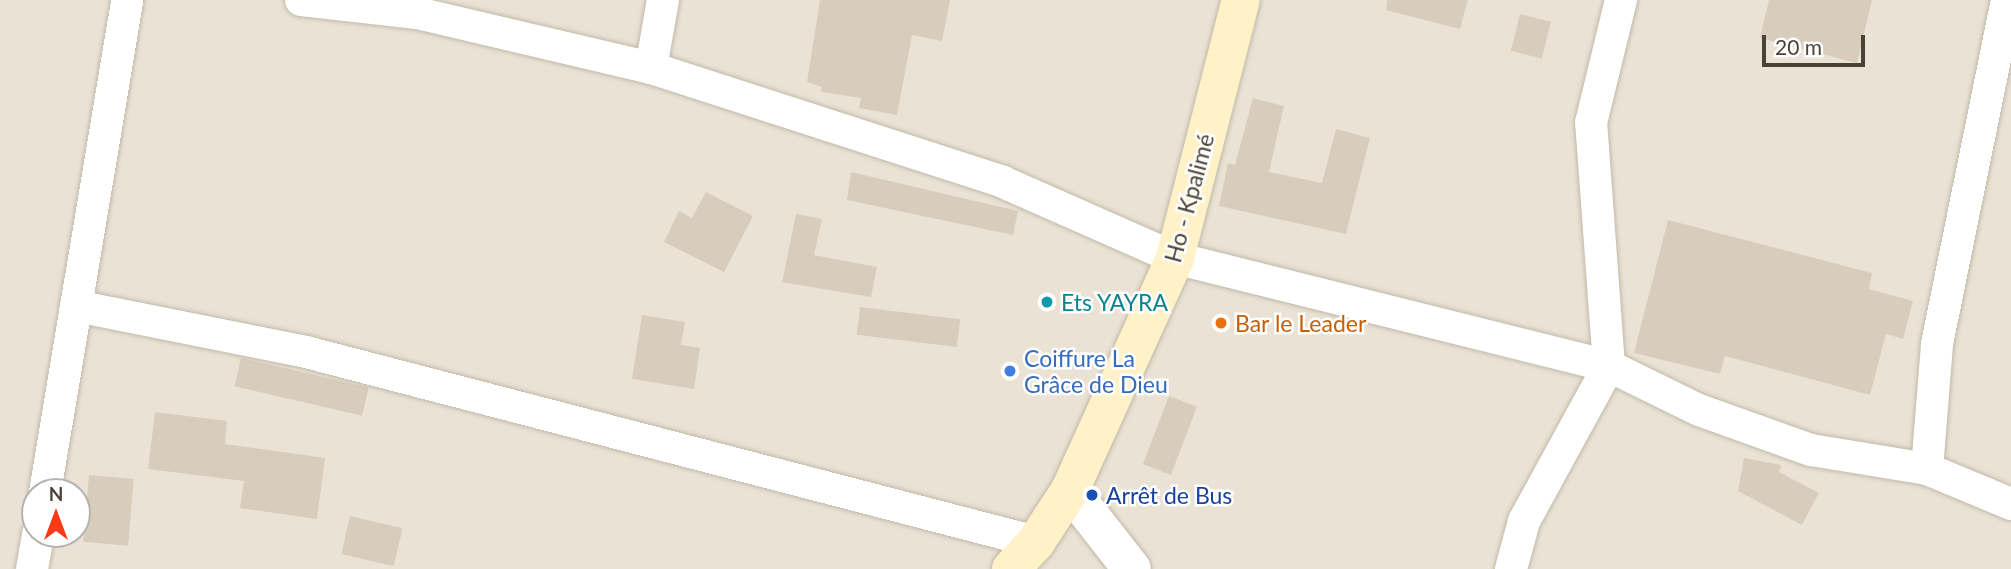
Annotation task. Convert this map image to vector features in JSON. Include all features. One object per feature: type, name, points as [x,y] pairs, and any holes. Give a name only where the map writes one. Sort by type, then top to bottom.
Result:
[{"type":"main road","name":"Ho - Kpalimé","points":[[1023,556],[1070,490],[1175,258],[1241,0]]},
{"type":"street","points":[[47,478],[127,0]]},
{"type":"street","points":[[301,0],[417,13],[651,68],[1003,182],[1175,258],[1609,366],[1699,410],[1811,450],[1927,469],[2011,504]]},
{"type":"street","points":[[651,68],[663,0]]},
{"type":"street","points":[[1511,569],[1524,521],[1609,366],[1591,124],[1621,0]]},
{"type":"street","points":[[1927,469],[1937,344],[2007,0]]},
{"type":"street","points":[[76,306],[306,352],[1023,556]]},
{"type":"street","points":[[1070,490],[1132,569]]},
{"type":"street","points":[[33,569],[36,548]]},
{"type":"shaded area","points":[[0,0],[2011,0],[2011,569],[0,569]]},
{"type":"building","points":[[820,0],[950,0],[942,41],[912,35],[897,115],[859,108],[861,98],[821,92],[822,87],[807,82]]},
{"type":"building","points":[[1387,0],[1468,0],[1460,29],[1386,10]]},
{"type":"building","points":[[1769,0],[1872,0],[1857,63],[1760,38]]},
{"type":"building","points":[[1520,14],[1551,22],[1542,59],[1511,51]]},
{"type":"building","points":[[1253,98],[1284,106],[1269,172],[1322,183],[1336,129],[1370,138],[1346,234],[1219,206],[1228,163],[1235,165]]},
{"type":"building","points":[[851,172],[1018,211],[1013,235],[847,200]]},
{"type":"building","points":[[706,192],[753,216],[724,272],[664,242],[679,211],[692,218]]},
{"type":"building","points":[[796,214],[822,219],[814,255],[877,267],[871,297],[782,282]]},
{"type":"building","points":[[1668,220],[1872,273],[1869,289],[1913,301],[1903,339],[1886,334],[1870,395],[1725,356],[1720,374],[1634,353]]},
{"type":"building","points":[[860,307],[960,319],[957,347],[857,335]]},
{"type":"building","points":[[642,315],[685,322],[681,345],[700,348],[694,389],[632,379]]},
{"type":"building","points":[[241,358],[369,387],[362,416],[234,386]]},
{"type":"building","points":[[1169,396],[1197,407],[1171,475],[1143,464]]},
{"type":"building","points":[[155,412],[227,421],[225,444],[325,458],[317,519],[240,508],[244,481],[148,469]]},
{"type":"building","points":[[1744,458],[1781,465],[1779,472],[1819,493],[1802,525],[1738,491]]},
{"type":"building","points":[[89,475],[134,479],[128,546],[91,542]]},
{"type":"building","points":[[350,516],[403,528],[394,566],[341,554]]},
{"type":"place","name":"Ets YAYRA","points":[[1047,302]]},
{"type":"place","name":"Bar le Leader","points":[[1221,323]]},
{"type":"place","name":"Coiffure La Grâce de Dieu","points":[[1010,371]]},
{"type":"place","name":"Arrêt de Bus","points":[[1092,495]]}]
